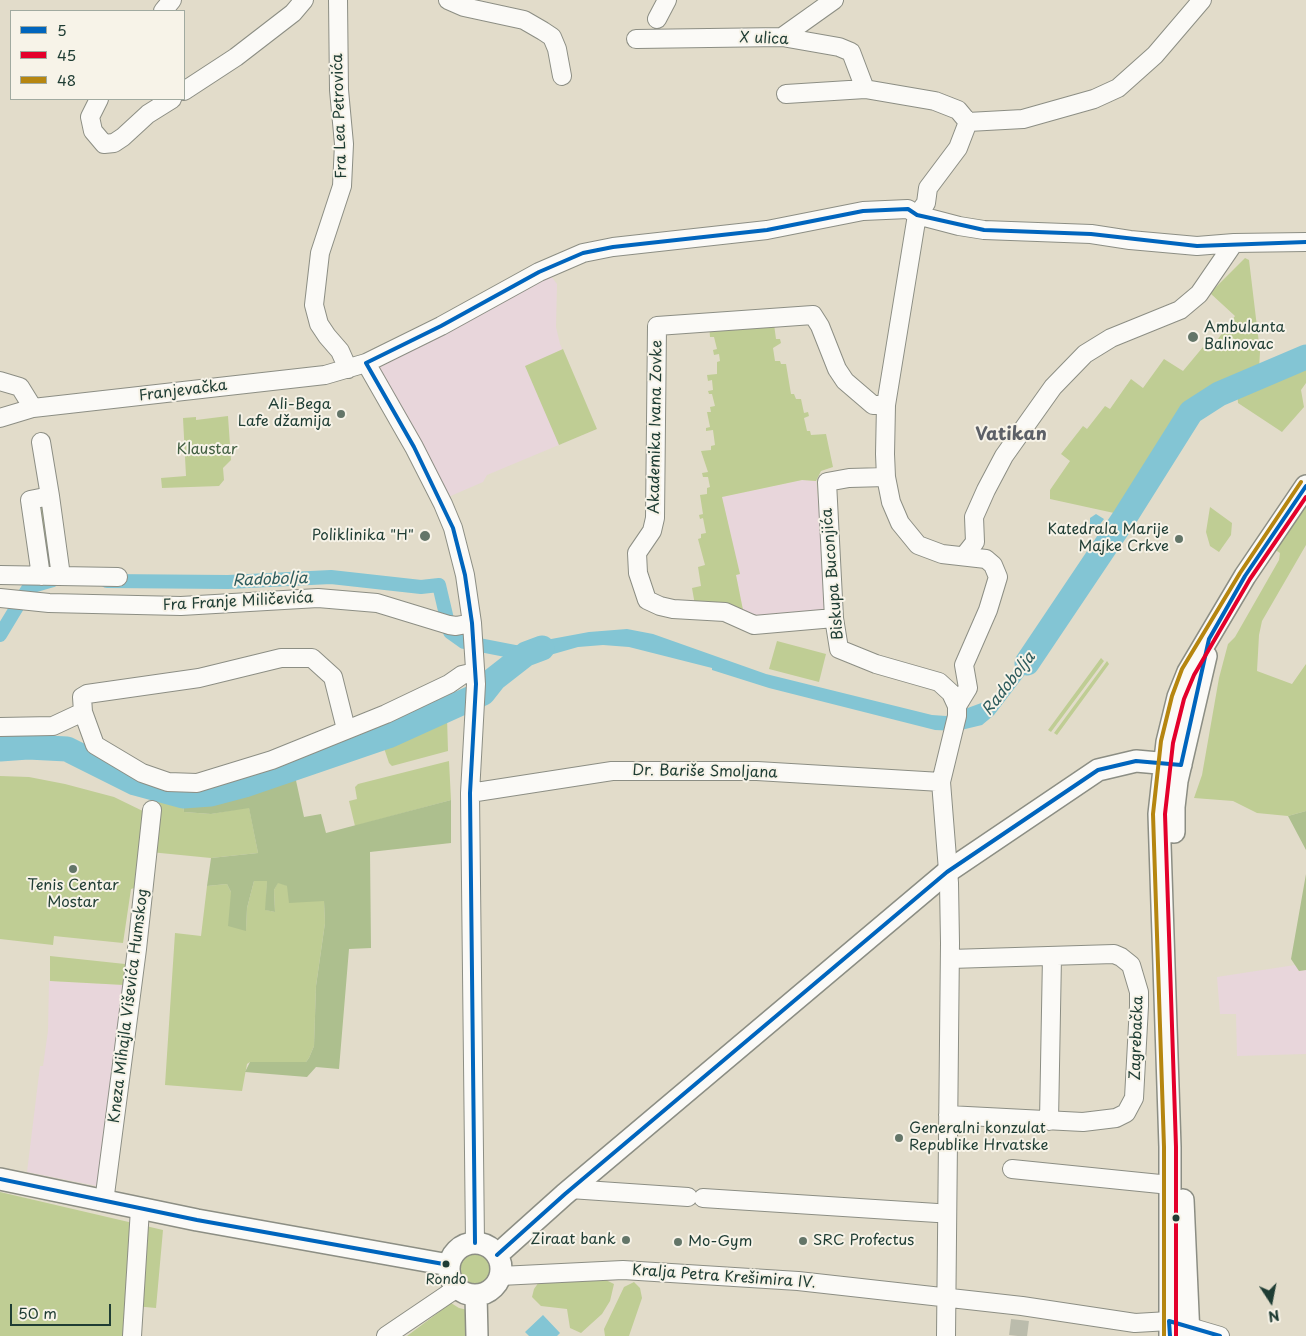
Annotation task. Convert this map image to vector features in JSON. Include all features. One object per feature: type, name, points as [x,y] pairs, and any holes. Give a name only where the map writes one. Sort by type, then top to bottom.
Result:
[{"type":"main road","points":[[1175,1331],[1174,807],[1172,764],[1178,696],[1188,672],[1245,576],[1306,486]]},
{"type":"main road","points":[[497,1254],[570,1189],[947,872],[1098,770],[1136,761],[1172,764]]},
{"type":"main road","points":[[1172,764],[1159,814],[1175,1331]]},
{"type":"main road","points":[[0,1179],[140,1210],[449,1265]]},
{"type":"main road","points":[[475,1243],[489,1247],[497,1254],[500,1276],[494,1287],[476,1295],[469,1295],[457,1288],[450,1278],[449,1265],[458,1249],[475,1243]]},
{"type":"main road","points":[[476,1295],[476,1336]]},
{"type":"street","points":[[164,10],[172,0]]},
{"type":"street","points":[[185,89],[236,57],[293,13],[304,0]]},
{"type":"street","name":"Fra Lea Petrovića","points":[[338,0],[339,90],[344,144],[342,186],[320,253],[314,305],[319,324],[340,351],[348,369]]},
{"type":"street","points":[[448,0],[464,7],[524,20],[544,31],[552,37],[557,49],[562,76]]},
{"type":"street","points":[[657,19],[667,0]]},
{"type":"street","points":[[782,37],[834,0]]},
{"type":"street","points":[[968,122],[1023,119],[1094,99],[1118,88],[1155,55],[1202,0]]},
{"type":"street","name":"X ulica","points":[[636,39],[782,37],[838,47],[851,52],[865,89]]},
{"type":"street","points":[[786,94],[865,89],[935,101],[958,110],[968,122]]},
{"type":"street","points":[[98,100],[90,117],[95,134],[104,144],[114,143],[123,138],[148,114],[170,100]]},
{"type":"street","points":[[946,1336],[950,959],[941,782],[957,716],[957,706],[968,688],[964,665],[988,610],[998,577],[992,565],[986,559],[942,554],[918,545],[900,523],[891,502],[886,478],[886,405],[917,215],[926,203],[928,188],[958,148],[968,122]]},
{"type":"street","name":"Franjevačka","points":[[0,418],[32,408],[325,375],[366,363],[454,319],[539,272],[583,253],[613,247],[767,230],[863,211],[908,209],[917,215],[958,226],[1007,232],[1090,234],[1196,246],[1234,243],[1306,242]]},
{"type":"street","points":[[964,556],[975,542],[974,517],[978,506],[1004,456],[1053,387],[1085,354],[1111,338],[1180,310],[1199,294],[1234,243]]},
{"type":"street","name":"Akademika Ivana Zovke","points":[[834,618],[754,625],[725,612],[673,609],[646,600],[638,573],[637,553],[652,531],[655,518],[657,326],[813,314],[824,335],[837,369],[845,381],[874,404],[886,405]]},
{"type":"street","points":[[366,363],[414,447],[453,528],[465,575],[467,626],[475,652],[475,705],[470,794],[475,1243]]},
{"type":"street","points":[[0,381],[20,387],[32,408]]},
{"type":"street","points":[[41,442],[60,576]]},
{"type":"street","name":"Biskupa Buconjića","points":[[886,478],[849,478],[827,482],[826,493],[834,618],[839,649],[876,664],[939,682],[951,693],[957,706]]},
{"type":"street","points":[[41,576],[30,500],[50,496]]},
{"type":"street","points":[[0,575],[118,577]]},
{"type":"street","name":"Fra Franje Miličevića","points":[[15,599],[181,606],[318,598],[377,603],[437,621],[467,626]]},
{"type":"street","points":[[346,728],[333,677],[312,658],[281,658],[198,678],[87,694],[82,697],[83,712],[95,745],[142,773],[168,782],[197,783],[272,760],[346,728],[386,714],[449,684],[462,675],[475,678]]},
{"type":"street","points":[[0,727],[53,726],[83,712]]},
{"type":"street","name":"Dr. Bariše Smoljana","points":[[470,794],[612,771],[757,771],[852,779],[909,779],[941,782]]},
{"type":"street","name":"Kneza Mihajla Viševića Humskog","points":[[104,1202],[138,942],[152,810]]},
{"type":"street","name":"Zagrebačka","points":[[948,1115],[1049,1121],[1102,1121],[1126,1114],[1134,1098],[1139,1006],[1136,979],[1131,965],[1114,954],[950,959]]},
{"type":"street","points":[[1049,1121],[1052,956]]},
{"type":"street","points":[[1012,1169],[1082,1178],[1170,1185]]},
{"type":"street","points":[[570,1189],[937,1213]]},
{"type":"street","points":[[132,1336],[140,1210]]},
{"type":"street","name":"Kralja Petra Krešimira IV.","points":[[500,1276],[623,1270],[798,1281],[946,1297],[1021,1313],[1135,1323],[1175,1331],[1220,1336]]},
{"type":"street","points":[[386,1336],[457,1288]]},
{"type":"shaded area","points":[[551,276],[557,284],[556,327],[560,344],[597,429],[487,475],[483,482],[446,498],[408,418],[375,361]]},
{"type":"shaded area","points":[[803,480],[816,481],[829,593],[827,607],[822,611],[753,621],[743,610],[736,575],[739,574],[722,497]]},
{"type":"shaded area","points":[[1295,965],[1299,971],[1306,970],[1306,1054],[1237,1056],[1236,1014],[1220,1014],[1217,977]]},
{"type":"shaded area","points":[[49,981],[124,985],[102,1187],[27,1172],[40,1066],[43,1066],[48,1031]]},
{"type":"green space","points":[[1245,258],[1249,260],[1260,352],[1259,369],[1198,401],[1179,419],[1114,513],[1050,499],[1050,490],[1070,461],[1061,454],[1083,426],[1087,429],[1105,406],[1110,409],[1131,379],[1143,388],[1164,359],[1183,371],[1203,347],[1209,351],[1235,316],[1210,293]]},
{"type":"green space","points":[[773,317],[776,339],[780,339],[781,343],[773,348],[775,361],[786,364],[791,394],[794,394],[796,399],[801,399],[804,413],[808,412],[809,416],[804,418],[807,431],[810,431],[811,435],[826,434],[833,467],[821,471],[816,481],[802,480],[722,497],[740,574],[736,575],[743,610],[748,617],[696,611],[692,588],[701,586],[698,567],[705,565],[698,539],[701,538],[701,534],[706,533],[703,518],[700,519],[699,515],[703,514],[700,495],[707,494],[707,488],[710,487],[708,477],[703,477],[702,473],[708,472],[701,451],[711,450],[711,446],[715,445],[713,430],[706,431],[706,428],[710,427],[707,412],[711,412],[710,407],[715,406],[712,394],[709,394],[708,391],[713,390],[712,380],[708,381],[707,375],[717,374],[717,362],[720,361],[719,354],[714,355],[713,350],[717,349],[714,337],[710,337],[709,322]]},
{"type":"green space","points":[[563,349],[597,429],[559,445],[525,366]]},
{"type":"green space","points":[[1306,361],[1306,383],[1301,390],[1304,407],[1282,432],[1238,403],[1237,390]]},
{"type":"green space","name":"Klaustar","points":[[228,416],[231,460],[223,468],[224,480],[219,486],[162,488],[161,478],[186,476],[183,418],[196,417],[196,420]]},
{"type":"green space","points":[[1306,499],[1306,545],[1262,621],[1259,635],[1257,671],[1292,684],[1306,664],[1306,811],[1288,816],[1257,813],[1233,801],[1194,798],[1202,775],[1219,678],[1228,644],[1235,637],[1279,560],[1280,553],[1266,544]]},
{"type":"green space","points":[[49,502],[57,569],[43,572],[33,505]]},
{"type":"green space","points":[[1210,507],[1232,523],[1231,535],[1219,552],[1210,546],[1206,532]]},
{"type":"green space","points":[[777,641],[826,654],[819,682],[769,669]]},
{"type":"green space","points":[[1101,658],[1104,661],[1051,732],[1048,730]]},
{"type":"green space","points":[[1107,661],[1109,664],[1057,735],[1054,733]]},
{"type":"green space","points":[[447,717],[448,751],[392,766],[389,763],[383,745]]},
{"type":"green space","points":[[449,761],[451,800],[355,826],[349,801],[357,799],[355,787],[358,784]]},
{"type":"green space","name":"Tenis Centar Mostar","points":[[0,776],[29,777],[65,784],[114,797],[151,815],[144,885],[131,889],[123,943],[54,936],[53,945],[0,939]]},
{"type":"green space","points":[[295,776],[304,817],[321,814],[326,833],[451,800],[451,843],[370,852],[371,948],[349,949],[339,1069],[316,1067],[307,1077],[245,1072],[250,1062],[306,1062],[309,1058],[314,1046],[316,986],[325,923],[324,901],[289,903],[287,886],[278,883],[274,890],[275,912],[265,910],[267,881],[254,881],[247,908],[246,931],[228,926],[231,892],[227,884],[207,886],[211,858],[258,853],[249,808],[211,814],[184,812],[183,801],[234,795],[270,787]]},
{"type":"green space","points":[[158,799],[183,801],[184,812],[211,814],[249,807],[258,853],[211,858],[150,852]]},
{"type":"green space","points":[[1306,811],[1306,850],[1288,816]]},
{"type":"green space","points":[[1306,874],[1306,970],[1299,971],[1291,959]]},
{"type":"green space","points":[[254,881],[267,881],[266,910],[275,912],[274,890],[278,882],[324,901],[325,923],[316,986],[314,1046],[309,1058],[306,1062],[250,1062],[247,1064],[242,1091],[165,1085],[175,933],[201,936],[207,886],[227,884],[231,892],[231,905],[246,930],[247,908]]},
{"type":"green space","points":[[50,956],[125,964],[124,985],[50,981]]},
{"type":"green space","points":[[0,1192],[163,1230],[156,1308],[134,1306],[132,1336],[0,1336]]},
{"type":"green space","name":"Rondo","points":[[475,1254],[481,1255],[486,1259],[490,1264],[490,1276],[486,1281],[481,1285],[475,1286],[469,1285],[464,1281],[460,1276],[459,1270],[460,1264],[464,1259],[469,1255]]},
{"type":"green space","points":[[600,1277],[614,1284],[610,1301],[602,1314],[581,1333],[570,1328],[567,1309],[541,1306],[532,1297],[534,1289],[541,1279]]},
{"type":"green space","points":[[634,1282],[640,1288],[642,1298],[629,1336],[605,1336],[604,1329],[624,1287]]},
{"type":"green space","points":[[451,1303],[459,1308],[472,1311],[477,1336],[407,1336]]},
{"type":"water","points":[[1096,514],[1104,519],[1095,531],[1092,531],[1090,529],[1090,518]]},
{"type":"water","points":[[627,629],[653,634],[766,674],[932,715],[946,716],[992,699],[1003,687],[1038,632],[1052,639],[994,715],[982,725],[957,731],[935,730],[769,688],[712,670],[712,668],[629,647],[603,645],[578,647],[543,657],[514,671],[508,647],[589,632]]},
{"type":"water","points":[[543,1315],[560,1333],[557,1336],[529,1336],[525,1332]]},
{"type":"waterway","name":"Radobolja","points":[[1027,663],[1125,517],[1191,412],[1219,394],[1306,357]]},
{"type":"waterway","name":"Radobolja","points":[[107,581],[228,582],[331,577],[421,587],[439,585],[450,632],[464,642],[526,654]]},
{"type":"waterway","name":"Radobolja","points":[[0,635],[29,587],[53,580]]},
{"type":"waterway","name":"Radobolja","points":[[0,749],[28,747],[67,749],[135,783],[183,796],[211,794],[245,785],[388,736],[483,693],[494,679],[526,654],[542,648]]},
{"type":"tunnel","points":[[1018,1336],[1020,1320]]},
{"type":"transit line","name":"5","points":[[475,1243],[470,793],[476,684],[472,623],[465,575],[453,528],[414,447],[366,363],[441,326],[539,272],[583,253],[613,247],[767,230],[863,211],[908,209],[917,215],[984,230],[1091,234],[1197,246],[1306,242]]},
{"type":"transit line","name":"48","points":[[1164,1336],[1164,1147],[1153,814],[1161,741],[1172,696],[1182,669],[1240,573],[1301,482]]},
{"type":"transit line","name":"5","points":[[497,1255],[565,1194],[947,872],[1098,770],[1136,761],[1181,765],[1209,639],[1245,576],[1306,486]]},
{"type":"transit line","name":"45","points":[[1176,1336],[1176,1147],[1165,814],[1173,743],[1184,699],[1194,675],[1250,579],[1306,497]]},
{"type":"transit line","name":"5","points":[[0,1179],[197,1220],[449,1265]]},
{"type":"transit line","name":"5","points":[[1170,1336],[1169,1321],[1220,1336]]},
{"type":"place","name":"Ambulanta Balinovac","points":[[1193,337]]},
{"type":"place","name":"Ali-Bega Lafe džamija","points":[[341,414]]},
{"type":"place","name":"Poliklinika \"H\"","points":[[425,536]]},
{"type":"place","name":"Katedrala Marije Majke Crkve","points":[[1179,539]]},
{"type":"place","name":"Tenis Centar Mostar","points":[[73,869]]},
{"type":"place","name":"Generalni konzulat Republike Hrvatske","points":[[899,1138]]},
{"type":"place","name":"Ziraat bank","points":[[626,1240]]},
{"type":"place","name":"SRC Profectus","points":[[803,1241]]},
{"type":"place","name":"Mo-Gym","points":[[678,1242]]},
{"type":"place","name":"Rondo","points":[[446,1264]]},
{"type":"district","name":"Vatikan","points":[[1011,435]]}]
